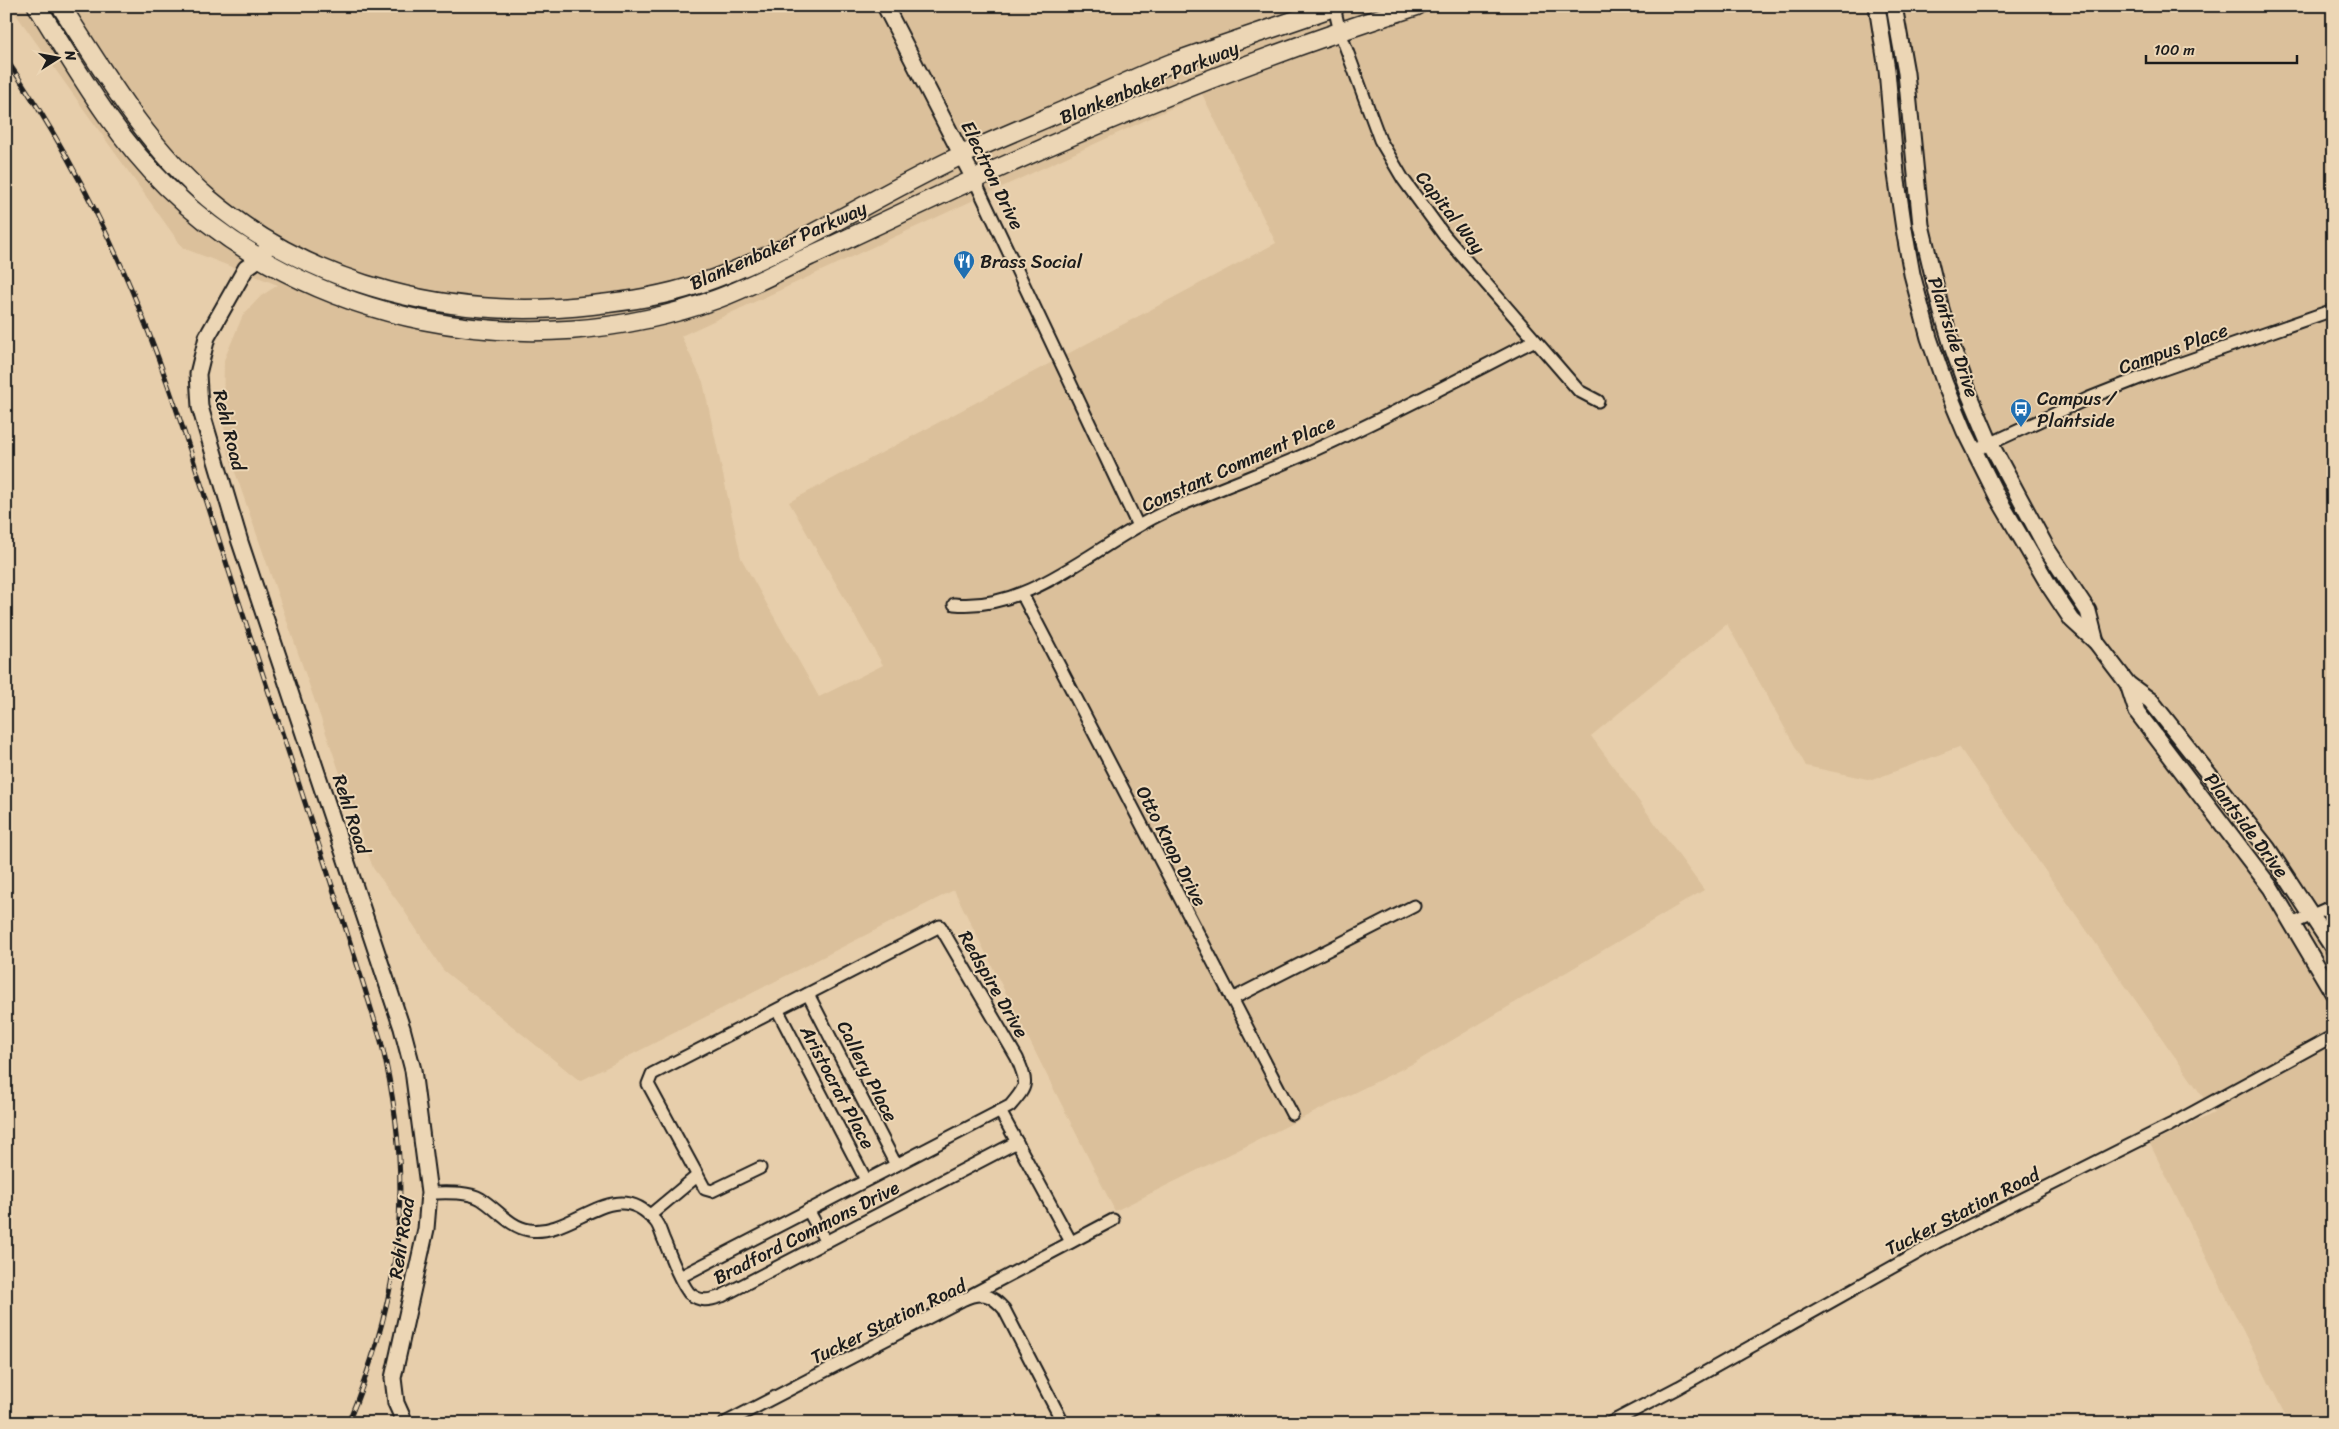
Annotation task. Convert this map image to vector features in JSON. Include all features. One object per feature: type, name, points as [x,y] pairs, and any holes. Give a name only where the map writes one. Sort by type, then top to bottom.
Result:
[{"type":"main road","name":"Blankenbaker Parkway","points":[[36,6],[114,126],[143,161],[164,184],[210,225],[260,258],[354,303],[391,314],[445,325],[484,329],[550,331],[621,325],[717,299],[974,179],[1160,98],[1417,6]]},
{"type":"main road","name":"Blankenbaker Parkway","points":[[61,6],[114,89],[154,142],[209,198],[271,242],[285,251],[356,283],[442,304],[530,311],[632,301],[671,293],[734,270],[962,155],[1174,62],[1335,7]]},
{"type":"street","name":"Electron Drive","points":[[885,6],[974,179],[1138,526]]},
{"type":"street","name":"Plantside Drive","points":[[1877,6],[1886,70],[1902,221],[1912,274],[1924,320],[1945,384],[1974,451],[1998,498],[2050,588],[2072,620],[2096,642],[2128,684],[2152,701],[2268,849],[2333,948]]},
{"type":"street","name":"Plantside Drive","points":[[1894,6],[1906,73],[1921,225],[1931,270],[1959,366],[1990,443],[2047,549],[2088,611],[2096,642]]},
{"type":"street","name":"Capital Way","points":[[1335,7],[1340,32],[1380,140],[1403,179],[1444,235],[1579,391],[1598,401]]},
{"type":"street","points":[[1892,136],[1912,134]]},
{"type":"street","name":"Rehl Road","points":[[271,242],[260,258],[246,268],[207,338],[198,374],[200,407],[240,542],[402,1028],[413,1070],[429,1193],[426,1229],[393,1378],[396,1403],[405,1423]]},
{"type":"street","name":"Campus Place","points":[[1974,451],[2090,398],[2150,374],[2333,310]]},
{"type":"street","name":"Constant Comment Place","points":[[954,604],[988,604],[1022,594],[1110,545],[1138,526],[1166,512],[1307,454],[1398,411],[1535,340]]},
{"type":"street","name":"Otto Knop Drive","points":[[1022,594],[1292,1114]]},
{"type":"street","name":"Plantside Drive","points":[[2128,684],[2137,712],[2271,888],[2294,923],[2333,993]]},
{"type":"street","points":[[2204,799],[2219,787]]},
{"type":"street","points":[[1232,999],[1414,906]]},
{"type":"street","points":[[2294,923],[2333,906]]},
{"type":"street","name":"Redspire Drive","points":[[680,1276],[1010,1106],[1024,1089],[1024,1076],[1017,1058],[940,926],[778,1011],[652,1074],[648,1084],[705,1189],[712,1191],[760,1168]]},
{"type":"street","name":"Callery Place","points":[[808,994],[896,1165]]},
{"type":"street","name":"Aristocrat Place","points":[[778,1011],[866,1180]]},
{"type":"street","name":"Tucker Station Road","points":[[1610,1423],[1679,1387],[1940,1241],[2170,1125],[2333,1036]]},
{"type":"street","points":[[1000,1111],[1071,1242]]},
{"type":"street","name":"Bradford Commons Drive","points":[[429,1193],[465,1194],[480,1198],[515,1225],[539,1231],[564,1224],[616,1202],[632,1205],[656,1222],[689,1293],[698,1300],[710,1300],[826,1242],[1017,1142]]},
{"type":"street","points":[[649,1216],[697,1176]]},
{"type":"street","points":[[808,1210],[826,1242]]},
{"type":"street","points":[[969,1297],[1113,1220]]},
{"type":"street","name":"Tucker Station Road","points":[[725,1423],[969,1297],[982,1295],[991,1296],[1004,1309],[1063,1423]]},
{"type":"shaded area","points":[[10,6],[2333,6],[2333,1423],[2289,1423],[2150,1144],[2214,1113],[1959,747],[1872,780],[1806,766],[1727,624],[1591,736],[1704,890],[1414,1063],[1115,1211],[954,890],[580,1081],[443,970],[401,906],[373,868],[227,449],[223,418],[224,360],[243,315],[261,296],[278,285],[183,248]],"holes":[[[1202,94],[1276,243],[789,502],[883,665],[819,697],[741,558],[703,382],[681,336]]]},
{"type":"railway","points":[[6,59],[55,136],[84,189],[141,312],[199,477],[381,1041],[392,1092],[398,1141],[400,1188],[398,1235],[392,1281],[381,1327],[367,1374],[348,1423]]},
{"type":"place","name":"Brass Social","points":[[964,280]]},
{"type":"place","name":"Campus / Plantside","points":[[2021,428]]}]
